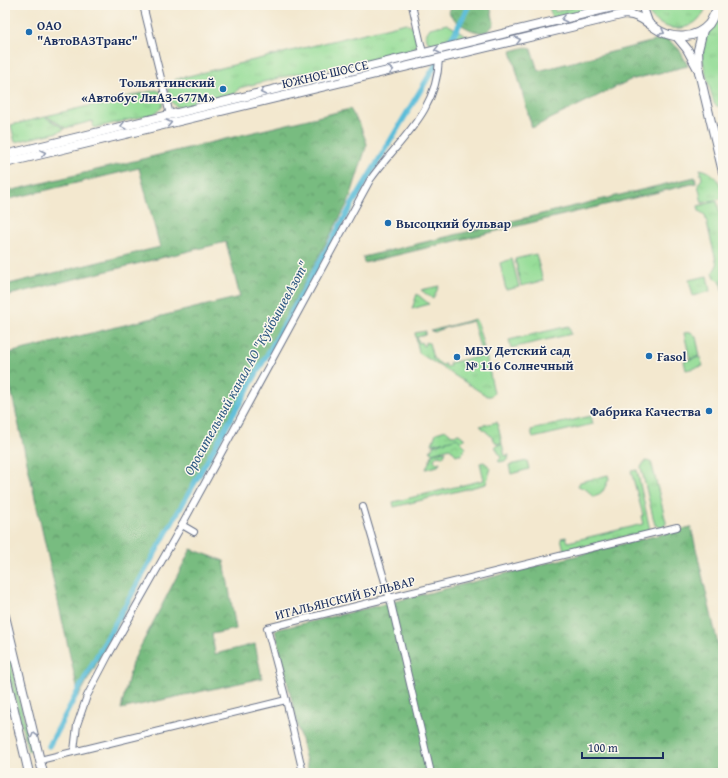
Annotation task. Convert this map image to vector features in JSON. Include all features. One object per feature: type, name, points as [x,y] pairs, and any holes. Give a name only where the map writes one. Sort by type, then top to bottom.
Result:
[{"type":"main road","name":"ЮЖНОЕ ШОССЕ","points":[[5,155],[621,5]]},
{"type":"main road","points":[[642,5],[649,22]]},
{"type":"main road","points":[[718,6],[714,16],[703,30],[698,50],[699,72],[723,172]]},
{"type":"main road","name":"ЮЖНОЕ ШОССЕ","points":[[5,162],[625,14],[639,16],[662,32],[678,38]]},
{"type":"main road","points":[[699,72],[687,49],[678,38],[703,30]]},
{"type":"main road","points":[[5,616],[43,773]]},
{"type":"main road","points":[[5,672],[30,773]]},
{"type":"main road","points":[[26,757],[39,757]]},
{"type":"street","points":[[143,5],[170,115]]},
{"type":"street","points":[[412,5],[423,53]]},
{"type":"street","points":[[74,751],[77,725],[87,696],[108,656],[182,525],[370,180],[406,138],[424,110],[437,82],[439,59]]},
{"type":"street","points":[[363,507],[390,599],[431,773]]},
{"type":"street","points":[[182,525],[194,532]]},
{"type":"street","name":"ИТАЛЬЯНСКИЙ БУЛЬВАР","points":[[286,700],[267,628],[390,599],[677,527]]},
{"type":"street","points":[[39,757],[74,751],[286,700],[303,773]]},
{"type":"green space","points":[[452,5],[490,5],[494,23],[488,31],[485,32],[470,29],[459,23],[451,16],[449,12]]},
{"type":"green space","points":[[549,5],[553,5],[555,12],[584,5],[607,5],[552,18]]},
{"type":"green space","points":[[680,5],[707,5],[703,14],[696,21],[689,26],[680,28],[672,28],[663,25],[648,13]]},
{"type":"green space","points":[[723,10],[723,107],[714,104],[702,52],[703,43],[706,36]]},
{"type":"green space","points":[[406,23],[415,29],[417,38],[416,47],[410,52],[332,71],[331,68],[305,74],[299,73],[239,88],[235,94],[230,96],[180,108],[172,103],[169,97],[168,87],[176,79]]},
{"type":"green space","points":[[447,24],[469,37],[433,45],[428,42],[425,36],[430,28]]},
{"type":"green space","points":[[666,38],[679,49],[688,66],[630,80],[532,128],[511,51],[526,47],[531,49],[538,71]]},
{"type":"green space","points":[[156,90],[161,92],[164,101],[162,107],[154,114],[94,128],[92,121],[66,128],[46,116]]},
{"type":"green space","points":[[350,109],[360,125],[367,144],[349,201],[79,696],[5,363],[5,354],[240,297],[226,242],[5,296],[5,285],[160,247],[139,168],[5,200],[5,192]]},
{"type":"green space","points":[[45,117],[65,129],[59,132],[15,142],[11,125]]},
{"type":"green space","points":[[700,169],[710,172],[717,179],[723,193],[723,198],[702,203],[698,184],[702,179]]},
{"type":"green space","points":[[695,177],[696,183],[364,263],[363,257]]},
{"type":"green space","points":[[717,201],[723,228],[723,292],[720,281],[715,278],[713,272],[717,265],[705,215],[699,211],[698,206]]},
{"type":"green space","points":[[536,254],[543,281],[521,286],[515,259]]},
{"type":"green space","points":[[512,259],[519,287],[506,290],[500,263]]},
{"type":"green space","points":[[707,276],[710,291],[693,296],[689,280]]},
{"type":"green space","points":[[439,286],[433,299],[421,290]]},
{"type":"green space","points":[[417,294],[429,304],[412,309]]},
{"type":"green space","points":[[475,319],[484,348],[483,351],[480,348],[473,321],[444,328],[435,332],[431,331]]},
{"type":"green space","points":[[569,326],[571,334],[511,348],[509,340]]},
{"type":"green space","points":[[426,331],[425,335],[417,337],[419,343],[421,342],[423,346],[425,345],[425,342],[429,343],[433,358],[442,365],[445,364],[446,367],[450,366],[449,363],[486,355],[494,393],[491,396],[487,396],[419,353],[415,333]]},
{"type":"green space","points":[[691,332],[696,337],[700,356],[690,359],[684,333]]},
{"type":"green space","points":[[700,357],[703,366],[686,370],[684,361]]},
{"type":"green space","points":[[591,416],[593,424],[533,438],[531,430]]},
{"type":"green space","points":[[497,422],[502,443],[497,444],[480,426]]},
{"type":"green space","points":[[446,430],[452,435],[459,434],[465,439],[460,442],[457,439],[432,444],[436,433]]},
{"type":"green space","points":[[457,438],[466,447],[461,455],[456,455],[450,448],[432,453],[430,451],[434,445]]},
{"type":"green space","points":[[502,444],[505,456],[509,455],[508,460],[500,462],[498,461],[501,458],[495,446]]},
{"type":"green space","points":[[446,451],[443,457],[440,455],[436,456],[434,460],[437,463],[440,462],[438,466],[426,469],[433,453]]},
{"type":"green space","points":[[527,461],[529,469],[511,474],[509,465]]},
{"type":"green space","points":[[645,461],[651,462],[666,522],[666,524],[661,528],[655,525],[641,467]]},
{"type":"green space","points":[[484,462],[491,468],[486,484],[394,507],[393,502],[484,480],[480,463]]},
{"type":"green space","points":[[637,470],[650,530],[566,551],[564,550],[561,538],[566,537],[568,542],[643,524],[641,516],[643,515],[631,471]]},
{"type":"green space","points":[[608,475],[609,479],[603,491],[599,495],[593,497],[587,490],[578,486],[580,482]]},
{"type":"green space","points":[[691,527],[723,666],[723,773],[309,773],[275,630]]},
{"type":"green space","points":[[191,549],[224,561],[236,629],[212,634],[215,654],[255,644],[262,678],[121,709],[132,663]]},
{"type":"green space","points":[[5,637],[31,749],[29,752],[5,658]]},
{"type":"waterway","name":"Оросительный канал АО \"КуйбышевАзот\"","points":[[49,746],[95,659],[350,208],[456,31],[469,5]]},
{"type":"place","name":"ОАО \"АвтоВАЗТранс\"","points":[[29,32]]},
{"type":"place","name":"Тольяттинский «Автобус ЛиАЗ-677М»","points":[[223,89]]},
{"type":"place","name":"Высоцкий бульвар","points":[[388,223]]},
{"type":"place","name":"Fasol","points":[[649,356]]},
{"type":"place","name":"МБУ Детский сад № 116 Солнечный","points":[[457,357]]},
{"type":"place","name":"Фабрика Качества","points":[[709,411]]}]
